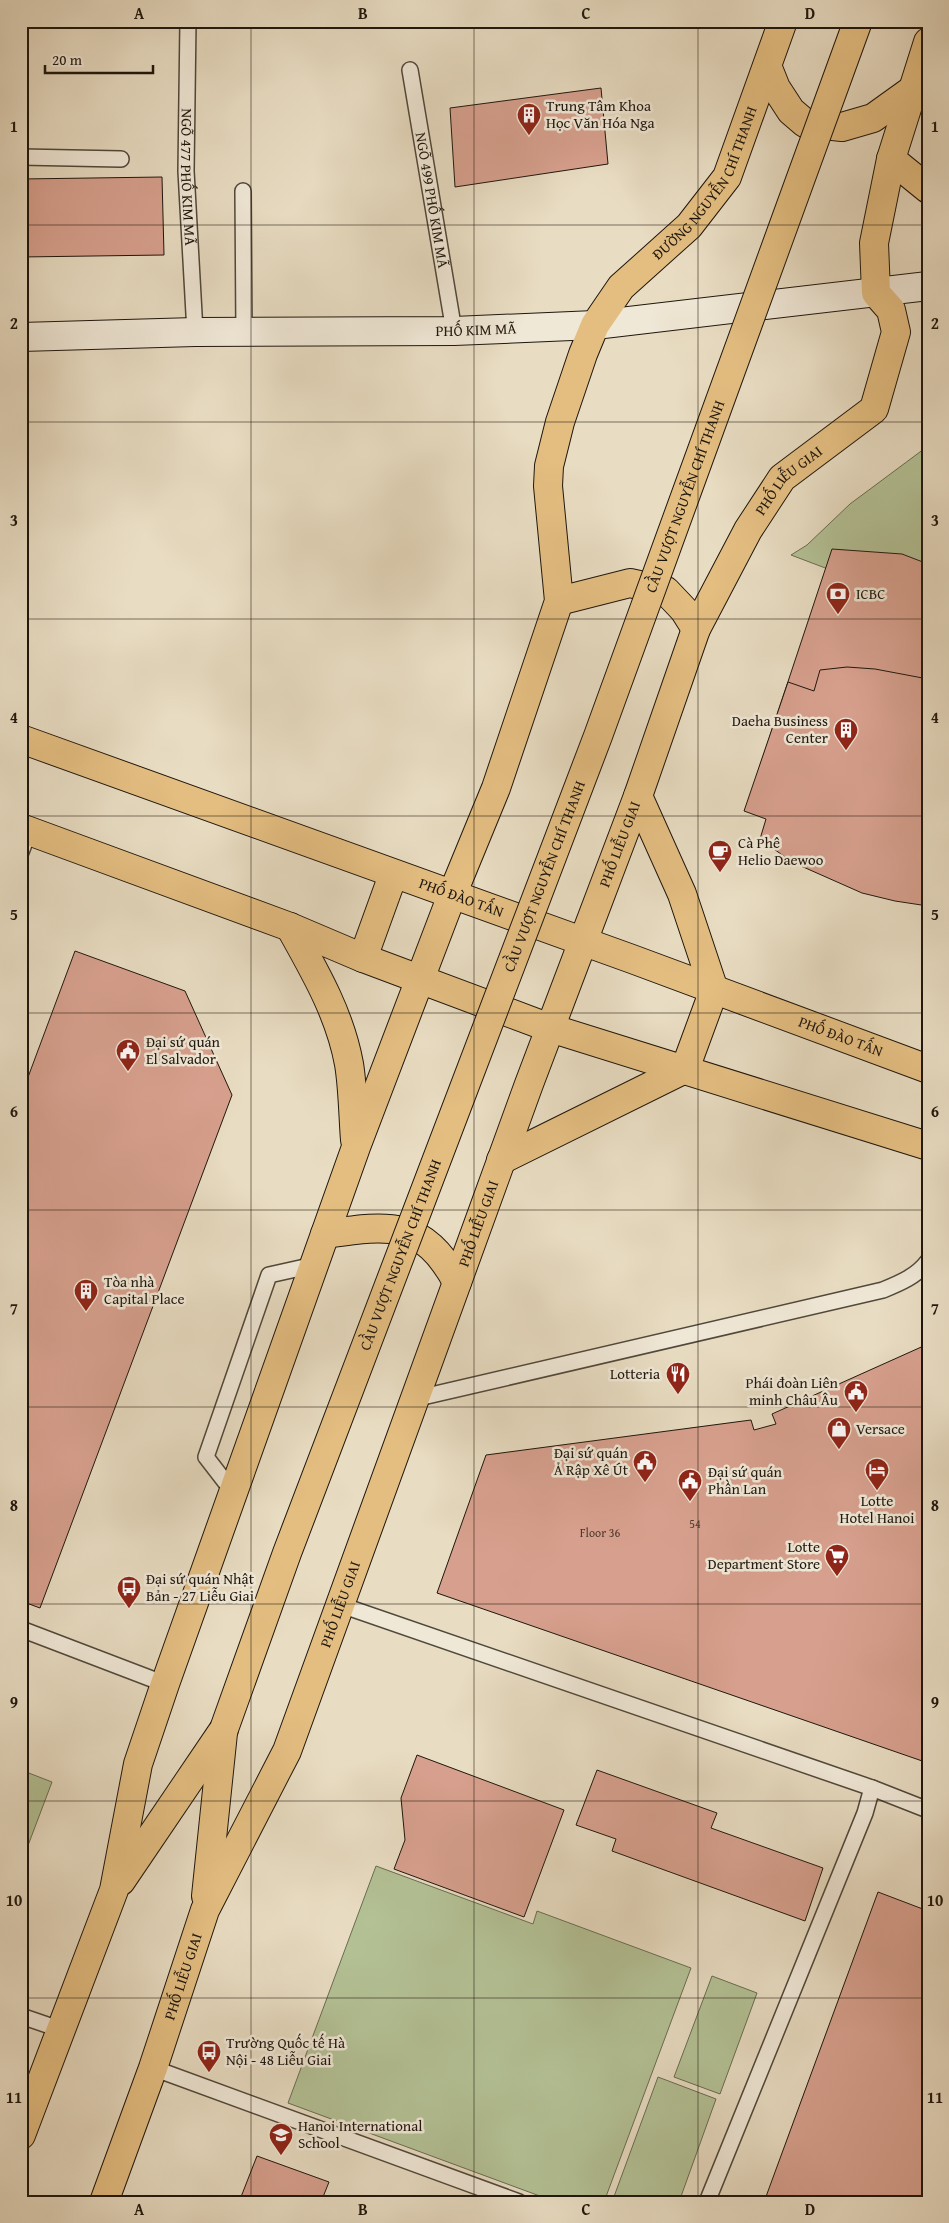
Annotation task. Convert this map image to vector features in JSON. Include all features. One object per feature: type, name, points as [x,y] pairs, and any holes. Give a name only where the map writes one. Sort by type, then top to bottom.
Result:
[{"type":"main road","name":"ĐƯỜNG NGUYỄN CHÍ THANH","points":[[595,325],[621,288],[689,226],[727,177],[768,68],[783,21]]},
{"type":"main road","name":"CẦU VƯỢT NGUYỄN CHÍ THANH","points":[[205,1910],[224,1728],[287,1553],[598,736],[858,21]]},
{"type":"main road","points":[[876,293],[874,242],[891,159],[928,42]]},
{"type":"main road","points":[[768,68],[776,88],[790,111],[805,123],[842,127],[874,118],[912,90]]},
{"type":"main road","points":[[891,159],[928,189]]},
{"type":"main road","name":"PHỐ KIM MÃ","points":[[21,337],[195,332],[454,331],[595,325],[928,286]]},
{"type":"main road","name":"PHỐ LIỄU GIAI","points":[[104,2202],[153,2068],[205,1910],[286,1751],[341,1605],[501,1160],[638,796],[696,629],[748,530],[782,478],[874,409],[896,332],[891,310],[876,293]]},
{"type":"main road","points":[[21,2135],[114,1890],[138,1764],[165,1684],[356,1147],[452,895],[496,788],[558,601],[548,486],[550,458],[595,325]]},
{"type":"main road","points":[[558,601],[630,583],[666,591],[684,610],[696,629]]},
{"type":"main road","name":"PHỐ ĐÀO TẤN","points":[[21,739],[928,1069]]},
{"type":"main road","points":[[501,1160],[685,1069],[714,990],[682,894],[638,796]]},
{"type":"main road","points":[[24,837],[290,927],[363,958],[550,1028],[928,1146]]},
{"type":"main road","points":[[363,958],[393,875]]},
{"type":"main road","points":[[290,927],[318,978],[338,1022],[349,1064],[356,1147]]},
{"type":"main road","points":[[325,1234],[381,1229],[402,1230],[413,1234],[440,1254],[457,1282]]},
{"type":"main road","name":"CẦU VƯỢT NGUYỄN CHÍ THANH","points":[[114,1890],[224,1728]]},
{"type":"lane","name":"NGÕ 477 PHỐ KIM MÃ","points":[[188,21],[186,171],[195,332]]},
{"type":"lane","name":"NGÕ 499 PHỐ KIM MÃ","points":[[410,70],[454,331]]},
{"type":"lane","points":[[21,157],[121,159]]},
{"type":"lane","points":[[243,191],[244,333]]},
{"type":"lane","points":[[414,1399],[883,1290],[906,1280],[928,1261]]},
{"type":"lane","points":[[233,1492],[206,1457],[269,1275],[314,1265]]},
{"type":"lane","points":[[341,1605],[872,1788],[928,1810]]},
{"type":"lane","points":[[21,1629],[165,1684]]},
{"type":"lane","points":[[707,2202],[865,1813],[872,1788]]},
{"type":"lane","points":[[21,2016],[62,2030]]},
{"type":"lane","points":[[153,2068],[519,2202]]},
{"type":"green space","points":[[928,446],[928,607],[791,555],[807,545],[850,504]]},
{"type":"green space","points":[[21,1770],[52,1782],[21,1864],[21,1825],[28,1806],[21,1803]]},
{"type":"green space","points":[[376,1866],[533,1924],[537,1911],[691,1968],[604,2202],[556,2202],[288,2103]]},
{"type":"green space","points":[[712,1976],[757,1993],[720,2094],[674,2077]]},
{"type":"green space","points":[[658,2077],[716,2099],[679,2202],[612,2202]]},
{"type":"building","name":"Trung Tâm Khoa Học Văn Hóa Nga","points":[[601,88],[608,164],[455,187],[450,108]]},
{"type":"building","points":[[162,177],[164,255],[21,257],[21,179]]},
{"type":"building","name":"Daeha Business Center","points":[[832,549],[902,554],[928,564],[928,842],[756,778]]},
{"type":"building","name":"Daeha Business Center","points":[[847,667],[875,669],[928,679],[928,906],[862,893],[792,862],[760,839],[766,819],[744,811],[788,682],[814,691],[820,670]]},
{"type":"building","name":"Tòa nhà Capital Place","points":[[75,951],[185,991],[232,1095],[40,1608],[21,1601],[21,1096]]},
{"type":"building","points":[[928,1344],[928,1763],[437,1593],[486,1455],[751,1420],[754,1430],[776,1424],[772,1414]]},
{"type":"building","points":[[417,1755],[564,1810],[524,1917],[394,1869],[405,1840],[401,1798]]},
{"type":"building","points":[[597,1770],[717,1813],[711,1828],[823,1868],[805,1921],[612,1851],[616,1839],[576,1825]]},
{"type":"building","points":[[21,1803],[28,1806],[21,1825]]},
{"type":"building","points":[[878,1892],[928,1911],[928,2202],[764,2202]]},
{"type":"building","points":[[257,2156],[329,2182],[321,2202],[239,2202]]},
{"type":"place","name":"Trung Tâm Khoa Học Văn Hóa Nga","points":[[529,136]]},
{"type":"place","name":"ICBC","points":[[838,615]]},
{"type":"place","name":"Daeha Business Center","points":[[846,751]]},
{"type":"place","name":"Cà Phê Helio Daewoo","points":[[720,873]]},
{"type":"place","name":"Đại sứ quán El Salvador","points":[[128,1072]]},
{"type":"place","name":"Tòa nhà Capital Place","points":[[86,1312]]},
{"type":"place","name":"Lotteria","points":[[678,1395]]},
{"type":"place","name":"Phái đoàn Liên minh Châu Âu","points":[[856,1413]]},
{"type":"place","name":"Versace","points":[[839,1450]]},
{"type":"place","name":"Đại sứ quán Ả Rập Xê Út","points":[[645,1483]]},
{"type":"place","name":"Lotte Hotel Hanoi","points":[[877,1491]]},
{"type":"place","name":"Đại sứ quán Phần Lan","points":[[690,1502]]},
{"type":"place","name":"Lotte Department Store","points":[[837,1577]]},
{"type":"place","name":"Đại sứ quán Nhật Bản - 27 Liễu Giai","points":[[129,1609]]},
{"type":"place","name":"Trường Quốc tế Hà Nội - 48 Liễu Giai","points":[[209,2073]]},
{"type":"place","name":"Hanoi International School","points":[[281,2156]]}]
